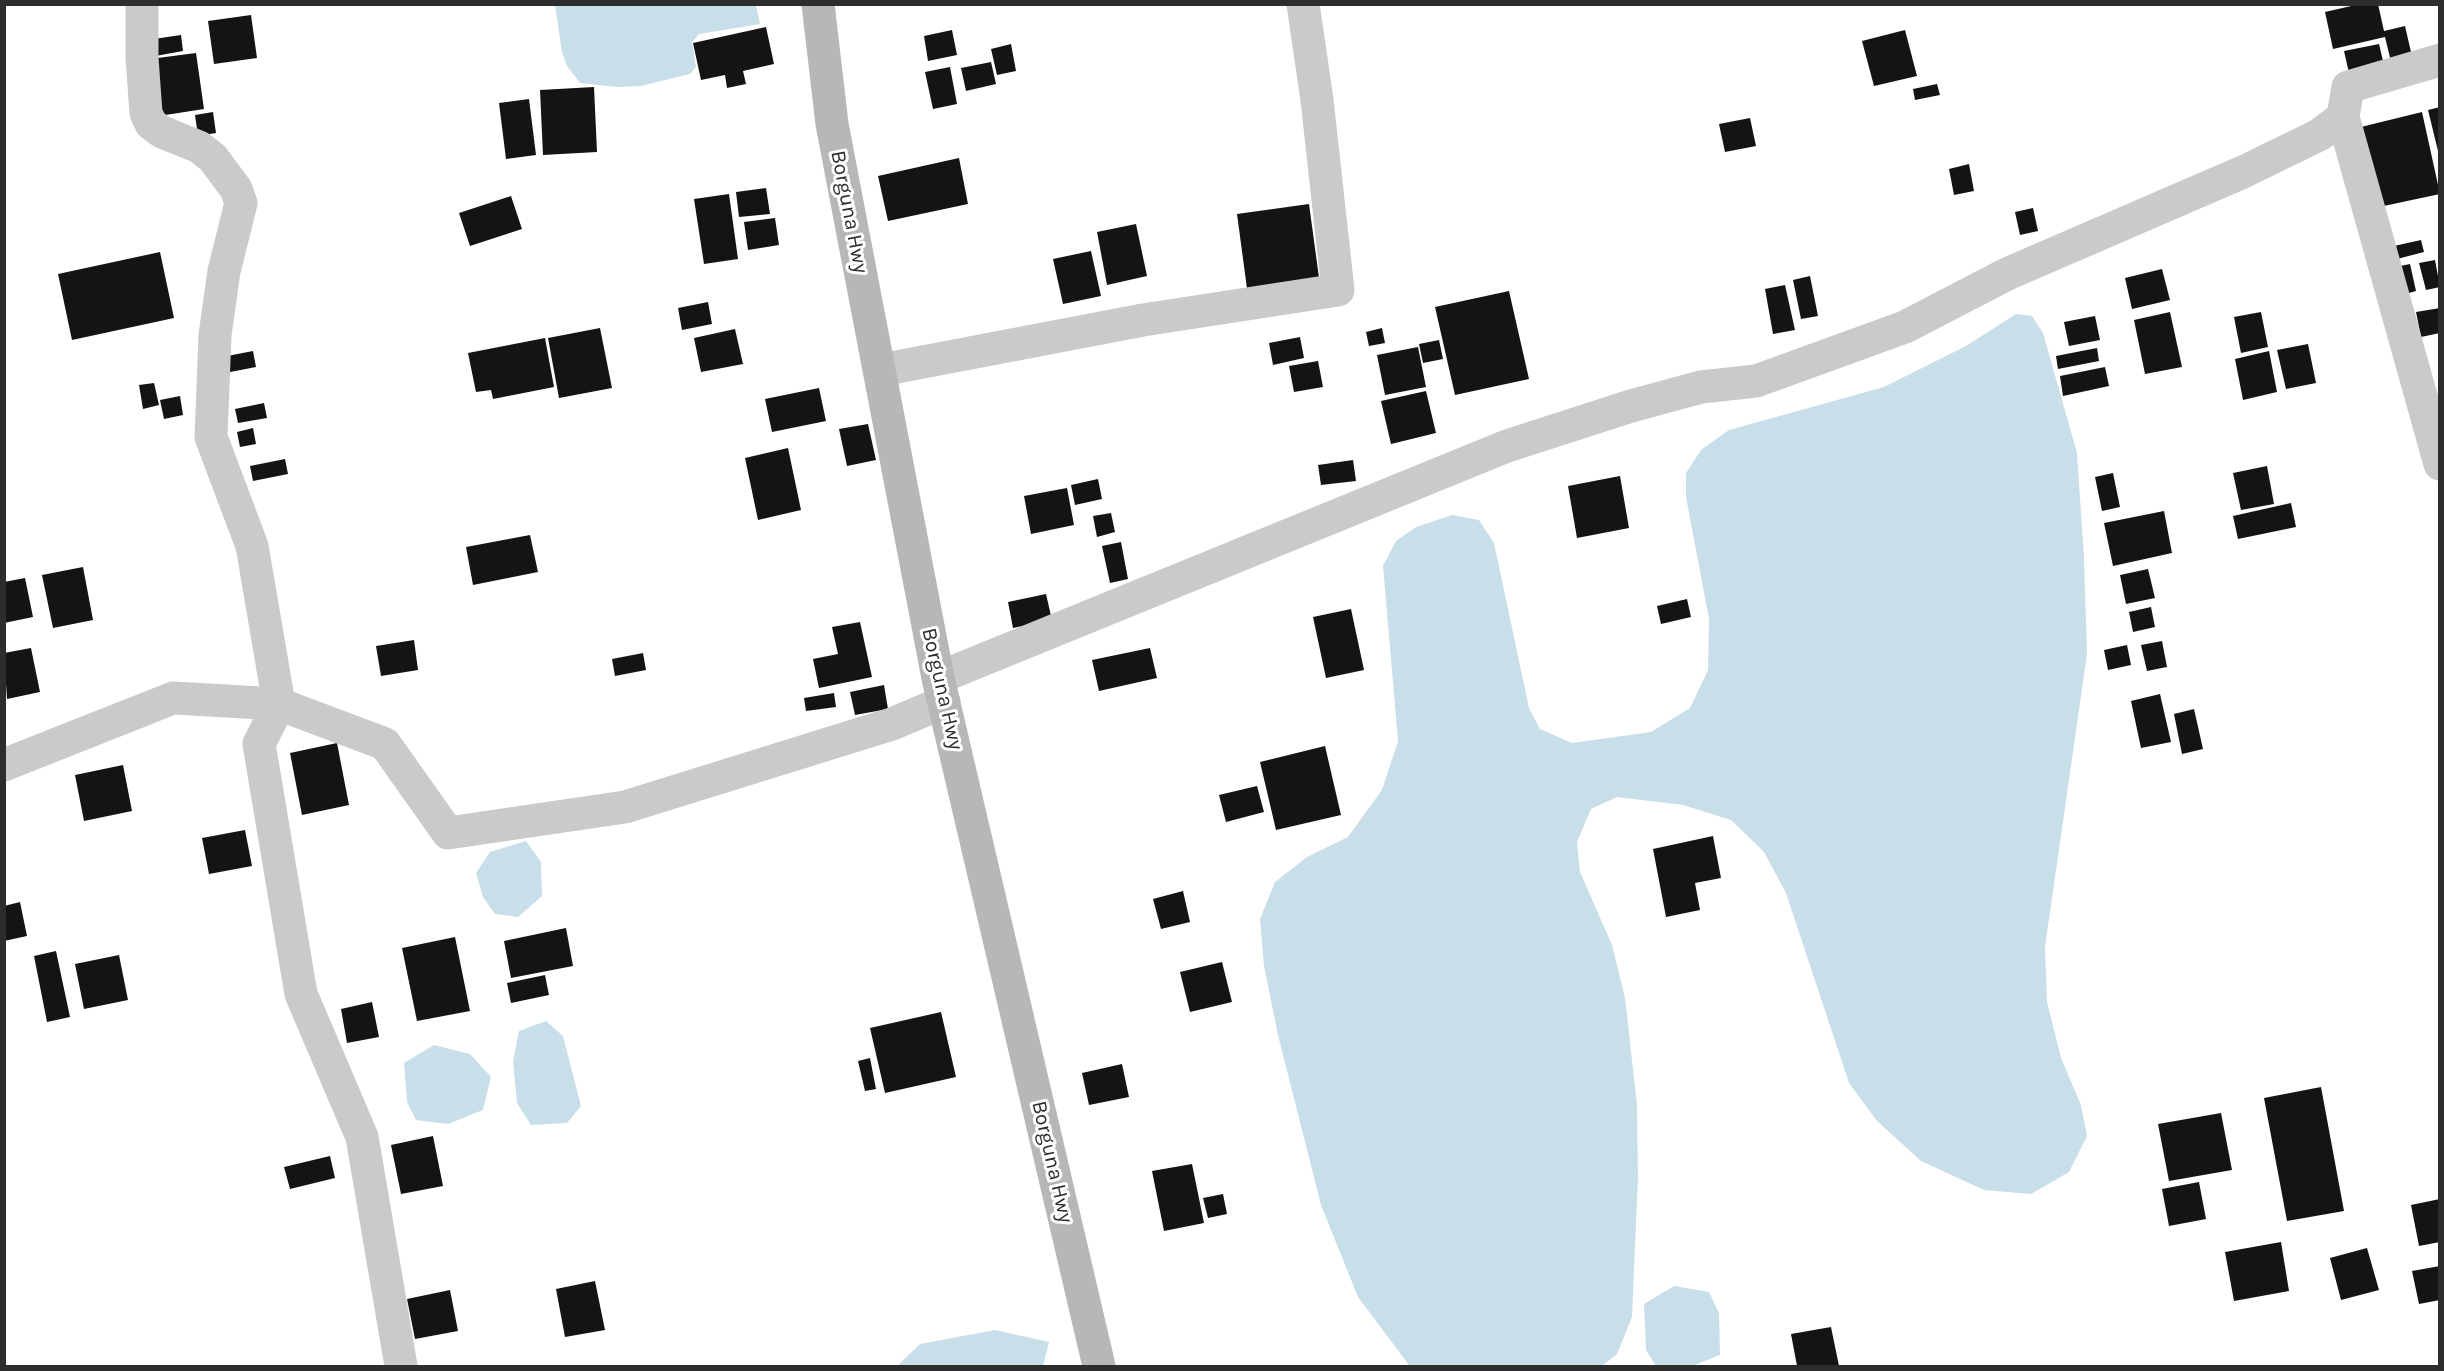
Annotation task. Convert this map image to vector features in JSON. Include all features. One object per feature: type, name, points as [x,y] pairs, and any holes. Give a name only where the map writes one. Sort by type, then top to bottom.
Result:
[{"type":"street","points":[[142,4],[145,102],[151,124],[162,132],[199,147],[213,158],[236,189],[241,203],[224,271],[215,335],[211,437],[252,546],[279,704],[259,744],[300,994],[362,1137],[401,1366]]},
{"type":"street","name":"Borguna Hwy","points":[[818,4],[832,124],[941,690],[1099,1366]]},
{"type":"street","points":[[881,370],[1143,320],[1338,290],[1317,100],[1303,4]]},
{"type":"street","points":[[2438,456],[2343,117],[2348,87],[2439,60]]},
{"type":"street","points":[[4,765],[173,698],[279,704],[385,744],[448,834],[625,807],[892,724],[941,690],[1507,446],[1631,406],[1701,387],[1756,381],[1905,327],[2007,274],[2243,172],[2319,135],[2343,117]]},
{"type":"water","points":[[555,5],[756,5],[760,24],[699,34],[692,42],[696,67],[690,74],[641,86],[617,87],[580,83],[567,66],[562,52]]},
{"type":"water","points":[[2016,314],[2032,316],[2043,333],[2077,453],[2084,557],[2087,654],[2045,947],[2047,1002],[2061,1058],[2081,1105],[2087,1136],[2069,1172],[2031,1194],[1984,1190],[1921,1161],[1877,1121],[1849,1083],[1786,893],[1764,852],[1731,820],[1683,805],[1617,797],[1591,809],[1577,842],[1580,872],[1612,945],[1625,998],[1637,1105],[1638,1177],[1632,1317],[1617,1354],[1602,1366],[1409,1365],[1358,1297],[1321,1205],[1278,1035],[1264,966],[1260,919],[1275,882],[1307,857],[1348,837],[1382,790],[1398,741],[1383,566],[1396,541],[1416,527],[1452,515],[1479,520],[1494,543],[1529,708],[1540,729],[1572,743],[1651,732],[1690,708],[1708,670],[1709,619],[1686,497],[1686,473],[1701,450],[1729,430],[1884,387],[1966,346]]},
{"type":"water","points":[[526,841],[541,862],[542,896],[518,917],[495,914],[483,897],[476,873],[490,852]]},
{"type":"water","points":[[546,1021],[563,1036],[581,1106],[567,1123],[531,1125],[517,1103],[513,1061],[519,1031]]},
{"type":"water","points":[[434,1045],[470,1054],[491,1077],[483,1110],[448,1124],[416,1120],[407,1102],[404,1063]]},
{"type":"water","points":[[1674,1286],[1709,1292],[1719,1313],[1720,1355],[1692,1366],[1656,1366],[1646,1350],[1644,1304]]},
{"type":"water","points":[[995,1330],[1049,1342],[1043,1366],[897,1366],[920,1344]]},
{"type":"building","points":[[2360,4],[2378,4],[2384,31],[2405,26],[2414,65],[2393,70],[2385,37],[2333,49],[2325,12]]},
{"type":"building","points":[[251,15],[257,58],[214,64],[208,21]]},
{"type":"building","points":[[766,27],[774,64],[743,71],[746,84],[727,88],[725,75],[701,80],[693,43]]},
{"type":"building","points":[[952,30],[957,55],[928,61],[924,36]]},
{"type":"building","points":[[1905,30],[1917,76],[1874,86],[1862,41]]},
{"type":"building","points":[[181,35],[183,51],[150,57],[147,40]]},
{"type":"building","points":[[1011,44],[1016,71],[997,75],[991,49]]},
{"type":"building","points":[[2379,44],[2384,65],[2349,73],[2344,51]]},
{"type":"building","points":[[196,53],[204,109],[159,116],[150,59]]},
{"type":"building","points":[[991,62],[996,84],[966,91],[961,68]]},
{"type":"building","points":[[950,67],[957,104],[933,109],[925,72]]},
{"type":"building","points":[[1937,84],[1940,95],[1915,100],[1913,89]]},
{"type":"building","points":[[594,87],[597,152],[543,155],[540,90]]},
{"type":"building","points":[[529,99],[536,155],[506,159],[499,103]]},
{"type":"building","points":[[2440,107],[2440,155],[2439,155],[2428,110]]},
{"type":"building","points":[[213,112],[216,133],[198,136],[195,115]]},
{"type":"building","points":[[2422,112],[2440,194],[2379,207],[2361,127]]},
{"type":"building","points":[[1750,118],[1756,146],[1725,152],[1719,124]]},
{"type":"building","points":[[959,158],[968,204],[888,221],[878,176]]},
{"type":"building","points":[[1969,164],[1974,191],[1954,195],[1949,169]]},
{"type":"building","points":[[766,188],[770,214],[739,217],[736,192]]},
{"type":"building","points":[[729,194],[738,259],[704,264],[694,199]]},
{"type":"building","points":[[511,196],[522,229],[470,246],[459,213]]},
{"type":"building","points":[[1309,204],[1320,285],[1248,296],[1237,214]]},
{"type":"building","points":[[2033,208],[2038,231],[2020,235],[2015,212]]},
{"type":"building","points":[[775,218],[779,245],[748,250],[744,222]]},
{"type":"building","points":[[1136,224],[1147,276],[1107,285],[1097,232]]},
{"type":"building","points":[[2421,240],[2424,252],[2397,259],[2394,246]]},
{"type":"building","points":[[1091,251],[1101,296],[1063,304],[1053,259]]},
{"type":"building","points":[[160,252],[174,318],[72,340],[58,274]]},
{"type":"building","points":[[2435,260],[2440,287],[2426,290],[2419,263]]},
{"type":"building","points":[[2410,264],[2416,291],[2399,296],[2391,268]]},
{"type":"building","points":[[2162,269],[2170,300],[2132,309],[2125,278]]},
{"type":"building","points":[[1810,276],[1818,316],[1801,319],[1793,280]]},
{"type":"building","points":[[1785,285],[1795,330],[1773,334],[1765,289]]},
{"type":"building","points":[[1509,291],[1529,379],[1455,395],[1435,307]]},
{"type":"building","points":[[708,302],[712,324],[682,330],[678,308]]},
{"type":"building","points":[[2440,308],[2440,333],[2421,337],[2416,312]]},
{"type":"building","points":[[2170,312],[2182,367],[2145,374],[2134,320]]},
{"type":"building","points":[[2261,312],[2268,347],[2241,353],[2234,317]]},
{"type":"building","points":[[2095,316],[2100,340],[2069,346],[2064,322]]},
{"type":"building","points":[[600,328],[612,388],[559,398],[548,338]]},
{"type":"building","points":[[1382,328],[1385,343],[1369,346],[1366,332]]},
{"type":"building","points":[[735,329],[743,364],[701,372],[694,338]]},
{"type":"building","points":[[1300,337],[1304,358],[1273,365],[1269,343]]},
{"type":"building","points":[[545,338],[554,387],[493,399],[491,390],[476,392],[468,353]]},
{"type":"building","points":[[1439,340],[1443,359],[1423,363],[1419,344]]},
{"type":"building","points":[[2308,344],[2316,383],[2286,389],[2277,350]]},
{"type":"building","points":[[1418,347],[1426,387],[1385,395],[1377,355]]},
{"type":"building","points":[[2097,348],[2099,361],[2058,369],[2056,356]]},
{"type":"building","points":[[253,351],[256,367],[225,373],[222,357]]},
{"type":"building","points":[[2269,351],[2277,392],[2243,400],[2235,359]]},
{"type":"building","points":[[1318,361],[1323,387],[1294,392],[1289,366]]},
{"type":"building","points":[[2105,367],[2109,386],[2063,396],[2060,376]]},
{"type":"building","points":[[154,383],[159,405],[143,409],[139,385]]},
{"type":"building","points":[[819,388],[826,421],[772,432],[765,399]]},
{"type":"building","points":[[1426,391],[1436,433],[1391,444],[1381,401]]},
{"type":"building","points":[[180,396],[183,415],[164,419],[160,400]]},
{"type":"building","points":[[264,403],[267,418],[238,423],[235,409]]},
{"type":"building","points":[[868,424],[876,460],[847,466],[839,429]]},
{"type":"building","points":[[253,428],[256,444],[240,447],[237,432]]},
{"type":"building","points":[[788,448],[801,510],[758,520],[745,458]]},
{"type":"building","points":[[285,459],[288,474],[253,481],[250,466]]},
{"type":"building","points":[[1353,460],[1356,481],[1321,485],[1318,465]]},
{"type":"building","points":[[2267,466],[2274,504],[2241,510],[2233,473]]},
{"type":"building","points":[[2113,473],[2120,507],[2102,511],[2095,477]]},
{"type":"building","points":[[1620,476],[1629,528],[1577,538],[1568,486]]},
{"type":"building","points":[[1098,479],[1102,499],[1075,505],[1071,485]]},
{"type":"building","points":[[1067,488],[1074,525],[1031,534],[1024,496]]},
{"type":"building","points":[[2291,503],[2296,527],[2238,539],[2233,516]]},
{"type":"building","points":[[2164,511],[2172,553],[2113,566],[2104,523]]},
{"type":"building","points":[[1111,513],[1115,532],[1097,537],[1093,516]]},
{"type":"building","points":[[530,535],[538,572],[473,585],[466,547]]},
{"type":"building","points":[[1121,542],[1128,579],[1110,583],[1102,546]]},
{"type":"building","points":[[83,567],[93,620],[53,628],[42,575]]},
{"type":"building","points":[[2148,569],[2155,598],[2126,604],[2120,575]]},
{"type":"building","points":[[25,578],[33,617],[4,623],[4,582]]},
{"type":"building","points":[[1046,594],[1052,620],[1013,628],[1008,602]]},
{"type":"building","points":[[1687,599],[1691,617],[1661,624],[1657,606]]},
{"type":"building","points":[[2151,607],[2155,627],[2133,632],[2129,612]]},
{"type":"building","points":[[1351,609],[1364,670],[1326,678],[1313,617]]},
{"type":"building","points":[[860,622],[872,677],[819,688],[813,659],[838,654],[832,627]]},
{"type":"building","points":[[414,640],[418,670],[381,676],[376,646]]},
{"type":"building","points":[[2162,641],[2167,667],[2147,671],[2141,645]]},
{"type":"building","points":[[2127,645],[2131,665],[2108,670],[2104,650]]},
{"type":"building","points":[[31,648],[40,692],[7,699],[4,653]]},
{"type":"building","points":[[1150,648],[1157,678],[1099,691],[1092,660]]},
{"type":"building","points":[[643,653],[646,670],[615,676],[612,659]]},
{"type":"building","points":[[884,685],[888,709],[855,715],[850,692]]},
{"type":"building","points":[[834,693],[836,707],[806,711],[804,698]]},
{"type":"building","points":[[2160,694],[2171,742],[2141,748],[2131,701]]},
{"type":"building","points":[[2194,709],[2203,749],[2182,754],[2174,714]]},
{"type":"building","points":[[337,743],[349,805],[302,815],[290,753]]},
{"type":"building","points":[[1325,746],[1341,815],[1276,830],[1260,762]]},
{"type":"building","points":[[123,765],[132,811],[84,821],[75,775]]},
{"type":"building","points":[[1257,786],[1264,812],[1226,822],[1219,795]]},
{"type":"building","points":[[245,830],[252,866],[209,874],[202,838]]},
{"type":"building","points":[[1713,836],[1721,878],[1695,883],[1700,910],[1666,917],[1653,849]]},
{"type":"building","points":[[1183,891],[1190,922],[1161,929],[1153,899]]},
{"type":"building","points":[[20,902],[27,936],[4,941],[4,906]]},
{"type":"building","points":[[566,928],[573,966],[511,978],[504,941]]},
{"type":"building","points":[[455,937],[470,1011],[417,1021],[402,948]]},
{"type":"building","points":[[56,951],[70,1017],[47,1022],[34,956]]},
{"type":"building","points":[[119,955],[128,1000],[84,1009],[75,964]]},
{"type":"building","points":[[1222,962],[1232,1002],[1190,1012],[1180,972]]},
{"type":"building","points":[[545,975],[549,995],[511,1003],[507,983]]},
{"type":"building","points":[[372,1002],[379,1037],[347,1043],[341,1009]]},
{"type":"building","points":[[941,1012],[956,1077],[885,1093],[870,1028]]},
{"type":"building","points":[[870,1058],[876,1089],[865,1091],[858,1061]]},
{"type":"building","points":[[1122,1064],[1129,1097],[1089,1105],[1082,1073]]},
{"type":"building","points":[[2321,1087],[2344,1211],[2287,1221],[2264,1098]]},
{"type":"building","points":[[2221,1113],[2232,1170],[2169,1181],[2158,1124]]},
{"type":"building","points":[[433,1136],[443,1186],[401,1194],[391,1145]]},
{"type":"building","points":[[330,1156],[335,1178],[290,1189],[284,1167]]},
{"type":"building","points":[[1192,1164],[1204,1223],[1164,1231],[1152,1171]]},
{"type":"building","points":[[2199,1182],[2206,1219],[2169,1226],[2162,1189]]},
{"type":"building","points":[[1223,1194],[1227,1214],[1208,1218],[1203,1198]]},
{"type":"building","points":[[2440,1199],[2440,1242],[2419,1246],[2411,1205]]},
{"type":"building","points":[[2281,1242],[2289,1291],[2234,1301],[2225,1252]]},
{"type":"building","points":[[2367,1248],[2379,1290],[2341,1300],[2330,1258]]},
{"type":"building","points":[[2440,1266],[2440,1300],[2419,1304],[2412,1271]]},
{"type":"building","points":[[595,1281],[605,1330],[565,1337],[556,1289]]},
{"type":"building","points":[[450,1290],[458,1331],[415,1339],[407,1299]]},
{"type":"building","points":[[1831,1327],[1839,1366],[1797,1366],[1791,1334]]}]
